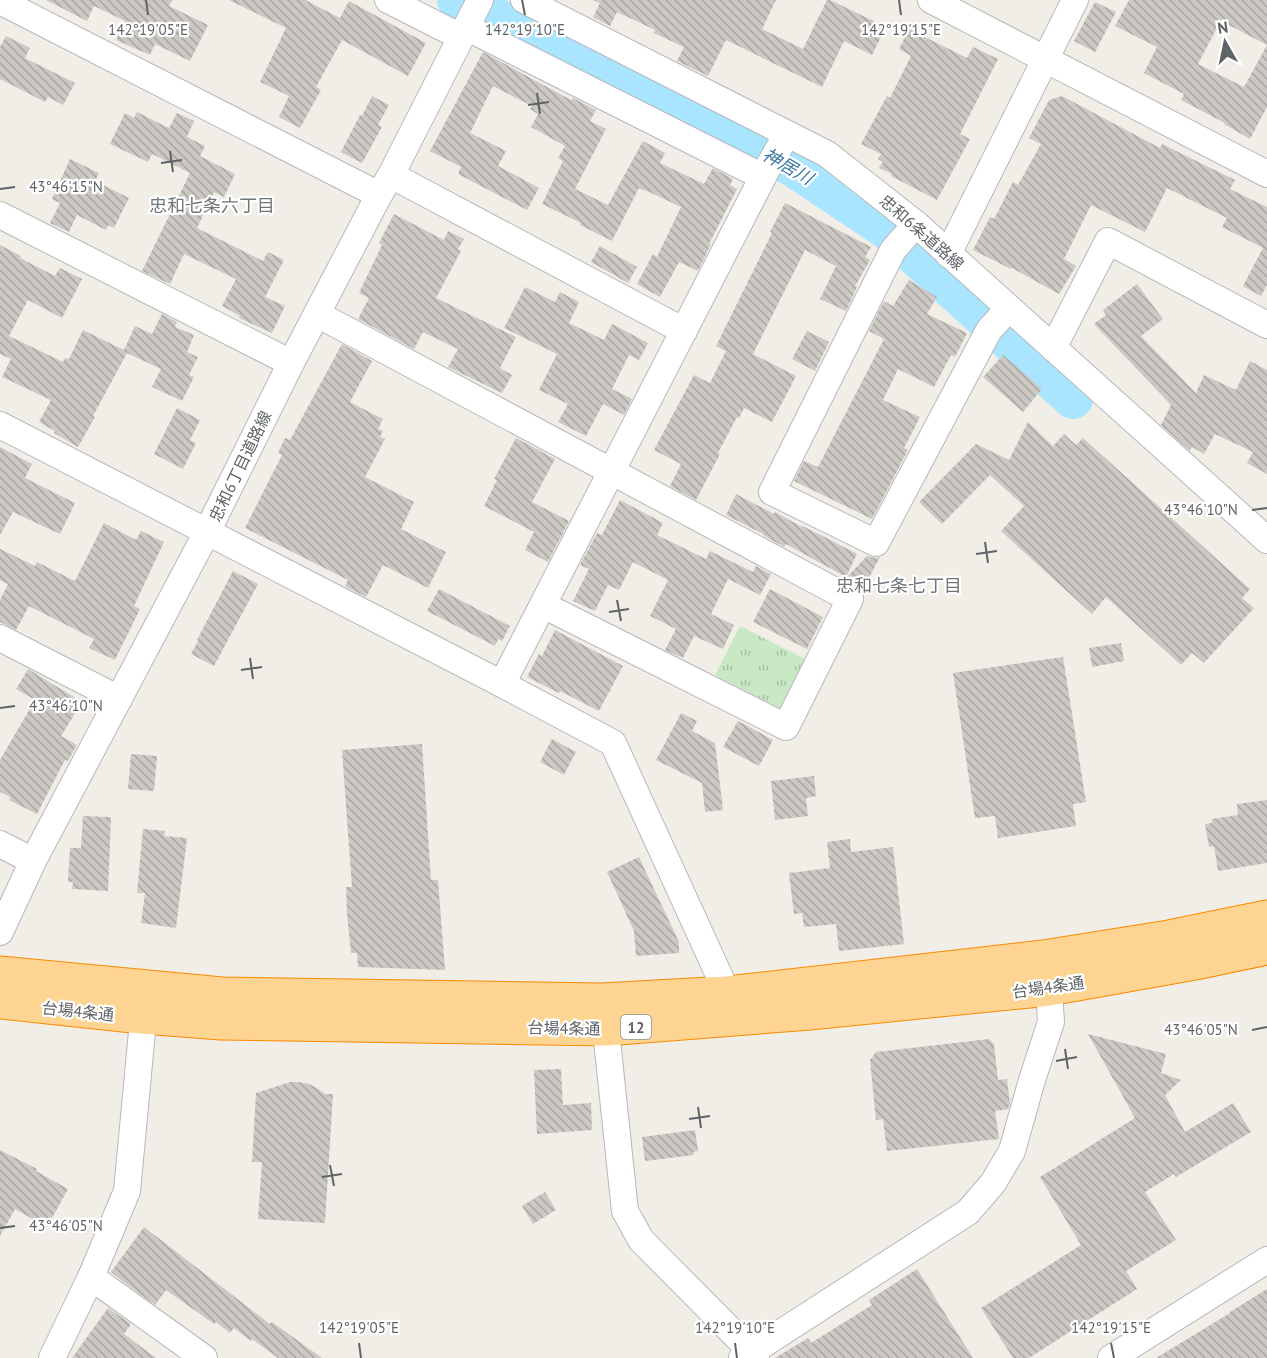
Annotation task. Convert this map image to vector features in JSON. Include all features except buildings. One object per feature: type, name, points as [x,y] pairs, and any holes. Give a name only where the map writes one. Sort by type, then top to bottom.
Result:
[{"type":"highway","name":"台場4条通","points":[[0,1002],[144,1003],[222,994],[604,1014],[733,1006],[1169,937],[1267,917]]},
{"type":"highway","name":"台場4条通","points":[[733,1006],[810,1013],[1049,989],[1267,948]]},
{"type":"highway","name":"台場4条通","points":[[0,973],[144,1003]]},
{"type":"street","points":[[388,0],[471,17],[774,156],[502,684]]},
{"type":"street","name":"忠和6条道路線","points":[[524,0],[774,156],[826,154],[906,236],[948,254],[1000,318],[1053,348],[1267,540]]},
{"type":"street","points":[[931,0],[1267,174]]},
{"type":"street","points":[[948,254],[1076,0]]},
{"type":"street","points":[[0,1],[684,331]]},
{"type":"street","name":"忠和6丁目道路線","points":[[0,932],[33,861],[207,532],[291,363],[471,17]]},
{"type":"street","points":[[0,215],[291,363]]},
{"type":"street","points":[[906,236],[772,492],[876,543],[1000,318]]},
{"type":"street","points":[[1053,348],[1108,241],[1267,325]]},
{"type":"street","points":[[317,314],[850,599],[786,727],[543,605]]},
{"type":"street","points":[[0,425],[613,743],[733,1006]]},
{"type":"street","points":[[0,638],[119,699]]},
{"type":"street","points":[[0,844],[33,861]]},
{"type":"street","points":[[604,1014],[625,1211],[641,1240],[750,1356],[968,1212],[993,1183],[1012,1151],[1051,1022],[1049,989],[1043,957]]},
{"type":"street","points":[[52,1358],[91,1276],[127,1191],[144,1003]]},
{"type":"street","points":[[1111,1358],[1143,1350],[1267,1260]]},
{"type":"street","points":[[91,1276],[204,1358]]},
{"type":"green space","points":[[740,626],[805,659],[780,708],[715,675]]},
{"type":"waterway","name":"神居川","points":[[457,0],[587,59],[795,168],[885,228],[1073,399]]},
{"type":"district","name":"忠和七条六丁目","points":[[212,205]]},
{"type":"district","name":"忠和七条七丁目","points":[[899,585]]}]
